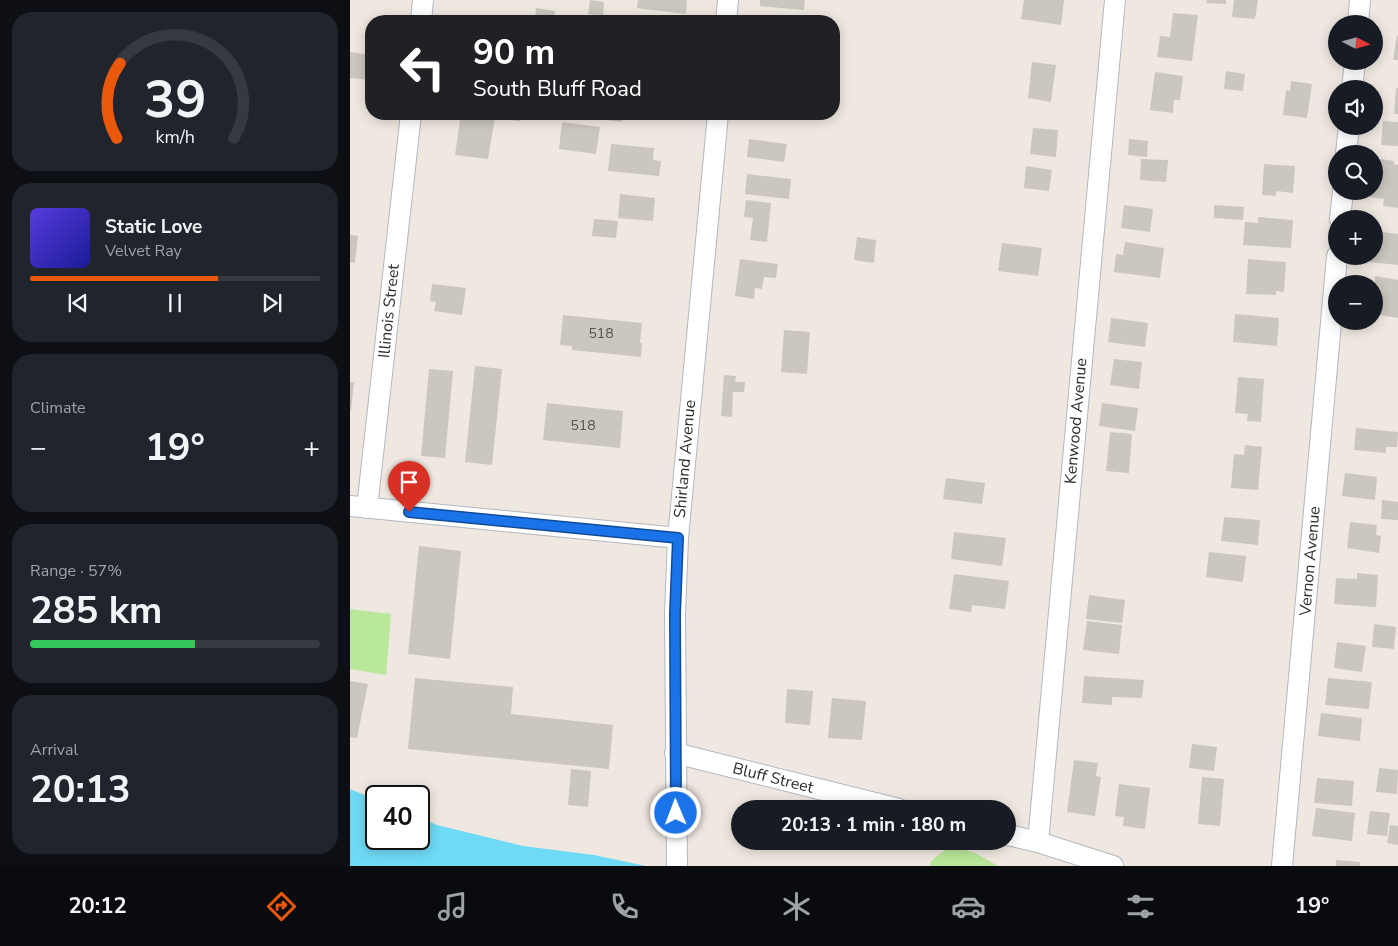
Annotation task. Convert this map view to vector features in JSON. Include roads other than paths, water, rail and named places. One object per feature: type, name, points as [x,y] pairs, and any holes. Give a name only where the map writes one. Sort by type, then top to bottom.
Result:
[{"type":"street","points":[[422,15],[424,0]]},
{"type":"street","points":[[727,15],[728,0]]},
{"type":"street","name":"Kenwood Avenue","points":[[1038,842],[1115,0]]},
{"type":"street","points":[[1359,15],[1360,0]]},
{"type":"street","name":"Illinois Street","points":[[359,507],[410,120]]},
{"type":"street","name":"Shirland Avenue","points":[[677,856],[675,614],[678,538],[717,120]]},
{"type":"street","name":"Vernon Avenue","points":[[1282,866],[1336,265]]},
{"type":"street","points":[[359,507],[678,538]]},
{"type":"street","name":"Bluff Street","points":[[675,754],[862,800]]},
{"type":"street","points":[[1016,837],[1113,866]]},
{"type":"water","points":[[350,789],[365,795],[365,850],[430,850],[430,822],[523,846],[594,855],[646,866],[350,866]]}]
